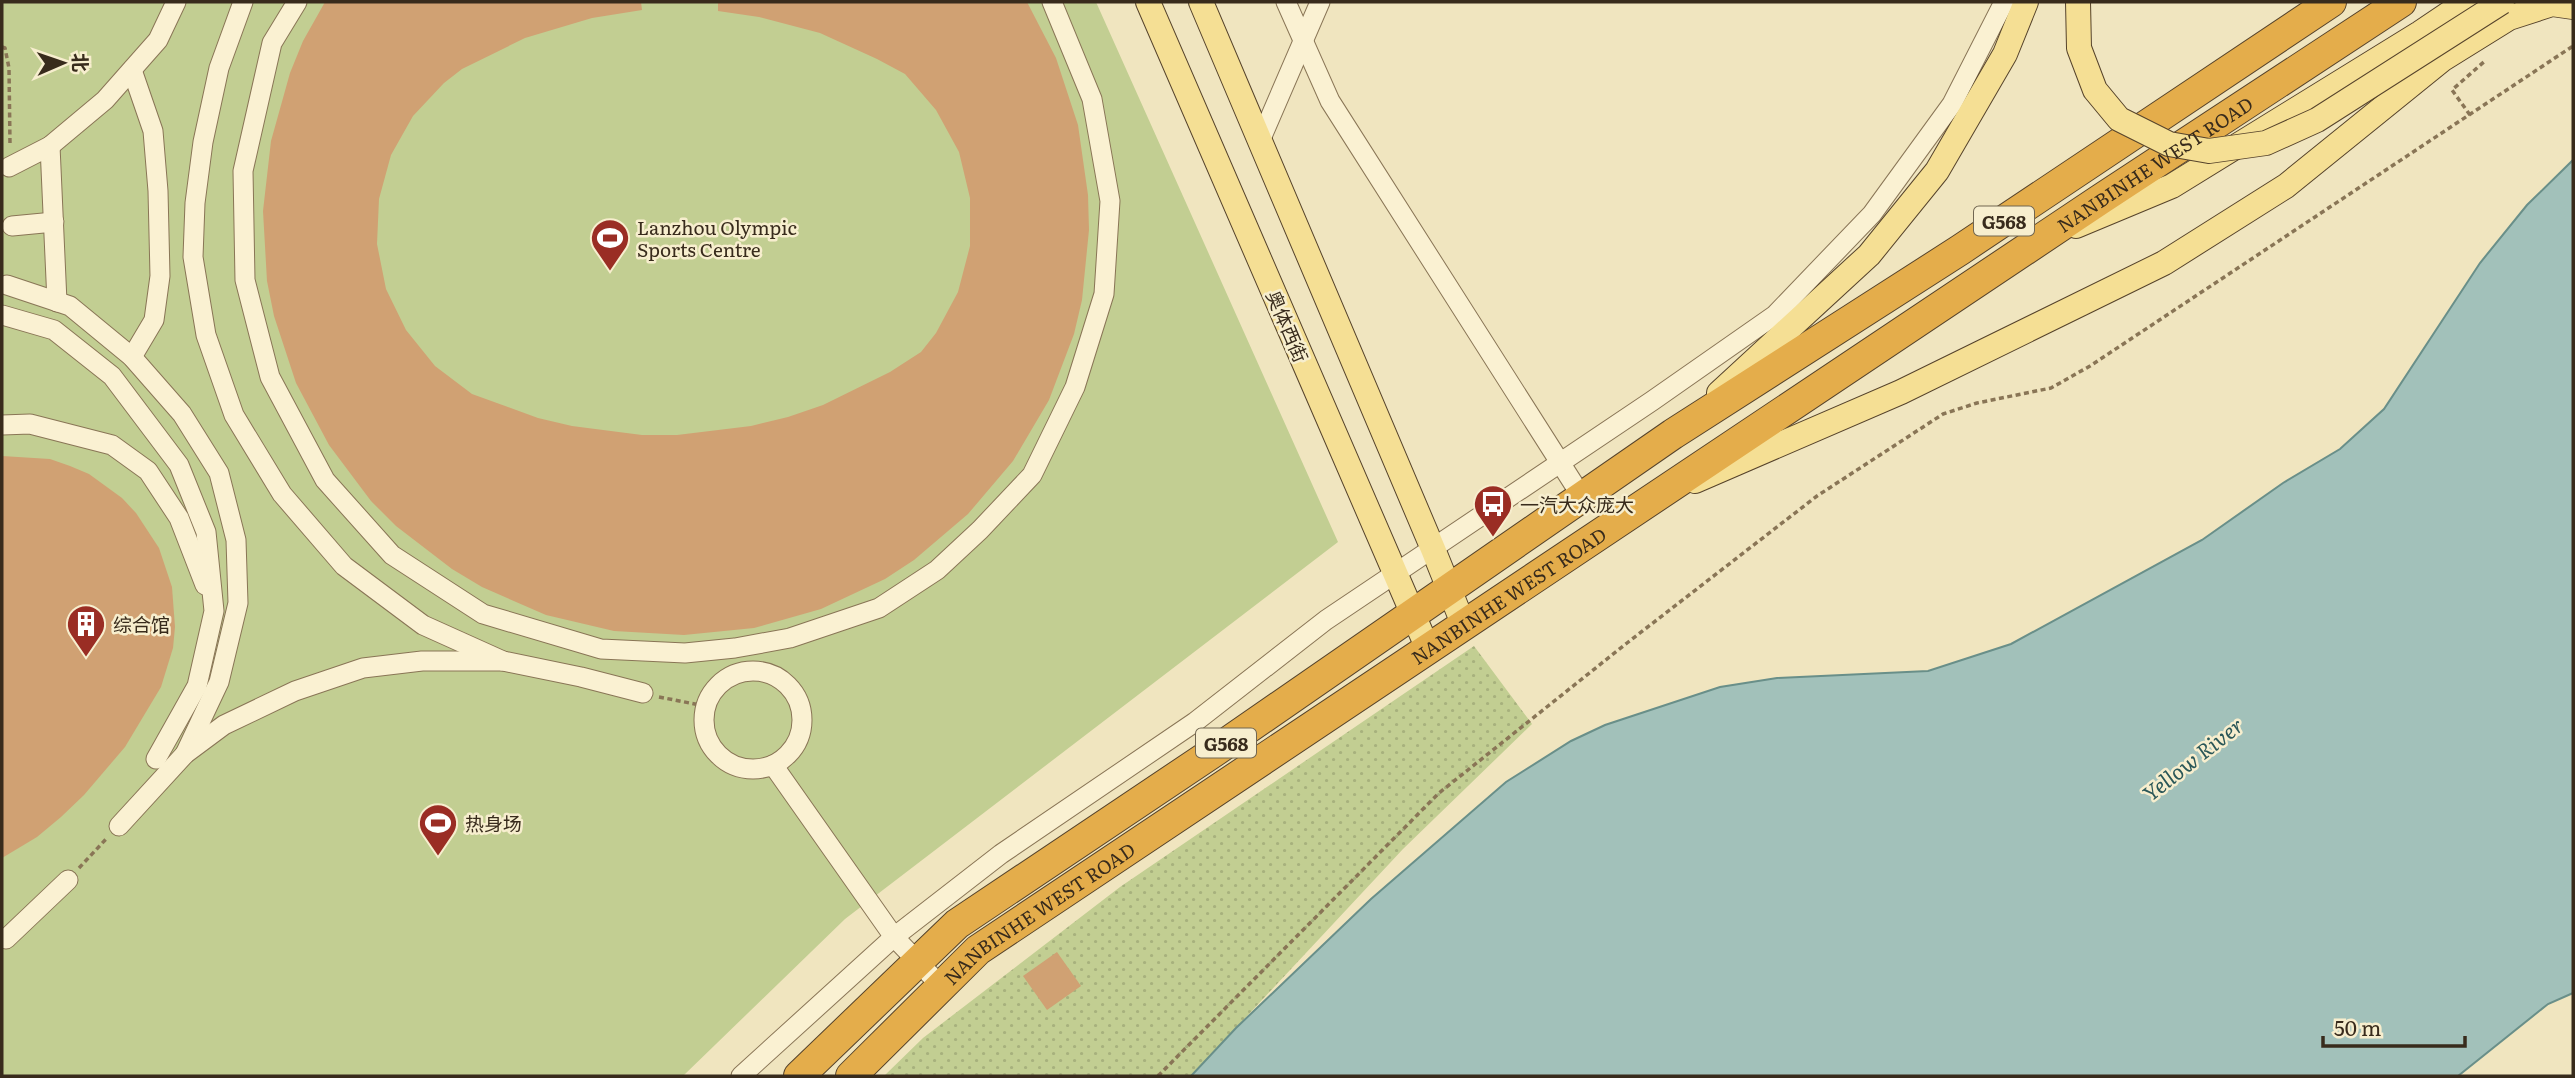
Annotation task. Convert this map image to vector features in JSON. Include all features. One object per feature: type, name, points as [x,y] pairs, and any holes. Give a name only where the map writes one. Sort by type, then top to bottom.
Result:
[{"type":"highway","name":"NANBINHE WEST ROAD","points":[[799,1076],[957,924],[1673,434],[1960,250],[2331,2]]},
{"type":"highway","name":"NANBINHE WEST ROAD","points":[[851,1076],[978,950],[2033,244],[2401,2]]},
{"type":"main road","name":"奥体西街","points":[[1148,2],[1428,649]]},
{"type":"main road","points":[[1201,2],[1464,626]]},
{"type":"main road","points":[[1673,434],[1868,255],[1937,171],[2005,54],[2026,2]]},
{"type":"main road","points":[[2078,2],[2079,48],[2095,90],[2119,119],[2169,144],[2209,151],[2266,143],[2317,120],[2502,2]]},
{"type":"main road","points":[[2033,244],[2172,186],[2466,2]]},
{"type":"main road","points":[[1650,500],[1900,392],[2164,263],[2286,186],[2443,59],[2509,18],[2552,4],[2573,6]]},
{"type":"street","points":[[9,167],[50,146],[105,100],[158,40],[176,2]]},
{"type":"street","points":[[243,2],[219,68],[203,142],[195,203],[193,257],[206,335],[234,415],[282,494],[344,566],[422,625],[503,661]]},
{"type":"street","points":[[298,2],[272,43],[243,171],[245,280],[270,377],[325,480],[392,555],[483,614],[601,649],[685,653],[735,648],[790,638],[879,608],[937,570],[980,530],[1032,475],[1075,387],[1104,294],[1110,201],[1092,99],[1052,2]]},
{"type":"street","points":[[1286,2],[1330,101],[1582,497]]},
{"type":"street","points":[[1260,141],[1320,2]]},
{"type":"street","points":[[741,1076],[894,937],[1001,854],[1195,722],[1326,620],[1775,315],[1871,214],[1912,159],[1952,104],[2004,2]]},
{"type":"street","points":[[132,70],[153,131],[159,191],[160,276],[154,320],[132,357]]},
{"type":"street","points":[[50,146],[57,302]]},
{"type":"street","points":[[12,226],[54,222]]},
{"type":"street","points":[[7,285],[71,306],[132,357],[182,414],[219,473],[236,540],[238,603],[219,682],[185,754]]},
{"type":"street","points":[[2,315],[54,330],[112,376],[179,465],[206,532],[214,611],[197,686],[156,759]]},
{"type":"street","points":[[2,425],[30,424],[112,445],[148,471],[179,517],[214,611]]},
{"type":"street","points":[[148,471],[165,446]]},
{"type":"street","points":[[735,648],[737,672]]},
{"type":"street","points":[[119,826],[185,754],[224,725],[295,691],[363,668],[422,661],[503,661],[642,693]]},
{"type":"street","points":[[762,671],[785,681],[796,694],[802,710],[802,727],[797,742],[787,756],[773,765],[758,769],[742,768],[727,762],[715,752],[705,730],[705,706],[717,686],[737,672],[762,671]]},
{"type":"street","points":[[773,765],[894,937],[941,986]]},
{"type":"street","points":[[6,939],[68,880]]},
{"type":"path","points":[[1158,1076],[1439,793],[1817,496],[1943,414],[1977,403],[2051,388],[2090,366],[2573,46]]},
{"type":"path","points":[[2,47],[5,48],[9,68],[9,167]]},
{"type":"path","points":[[2470,115],[2452,90],[2490,55]]},
{"type":"path","points":[[642,693],[705,706]]},
{"type":"path","points":[[68,880],[119,826]]},
{"type":"green space","name":"Lanzhou Olympic Sports Centre","points":[[2,2],[1096,2],[1338,542],[845,919],[683,1076],[2,1076]]},
{"type":"green space","points":[[1474,646],[1532,724],[1403,849],[1191,1076],[884,1076],[923,1038],[1120,887]]},
{"type":"water","name":"Yellow River","points":[[2573,160],[2573,993],[2548,1004],[2458,1076],[1191,1076],[1236,1028],[1371,899],[1506,782],[1571,741],[1605,725],[1720,687],[1777,678],[1928,671],[2011,644],[2202,540],[2283,483],[2340,449],[2384,409],[2480,263],[2527,205]]},
{"type":"building","points":[[325,2],[641,2],[642,10],[592,18],[525,38],[462,69],[444,83],[413,116],[391,155],[379,199],[377,244],[386,289],[406,330],[435,366],[472,394],[538,418],[572,426],[642,435],[677,435],[751,426],[788,417],[823,405],[890,372],[921,352],[936,333],[958,292],[970,246],[970,198],[959,152],[936,110],[905,74],[820,33],[759,17],[718,11],[718,2],[1027,2],[1056,58],[1078,125],[1088,195],[1089,230],[1082,300],[1074,334],[1049,400],[1013,461],[968,514],[914,560],[885,579],[821,609],[754,628],[684,635],[614,631],[546,615],[482,587],[452,569],[396,526],[371,501],[329,445],[296,383],[274,316],[267,281],[263,211],[271,141],[290,73],[303,41]]},
{"type":"building","name":"综合馆","points":[[2,456],[50,459],[70,466],[89,474],[122,498],[136,513],[159,548],[172,587],[175,627],[173,648],[161,687],[125,747],[84,795],[61,817],[37,837],[2,858]]},
{"type":"building","points":[[1057,952],[1081,986],[1047,1010],[1023,976]]},
{"type":"place","name":"Lanzhou Olympic Sports Centre","points":[[610,272]]},
{"type":"place","name":"一汽大众庞大","points":[[1493,538]]},
{"type":"place","name":"综合馆","points":[[86,658]]},
{"type":"place","name":"热身场","points":[[438,857]]}]
